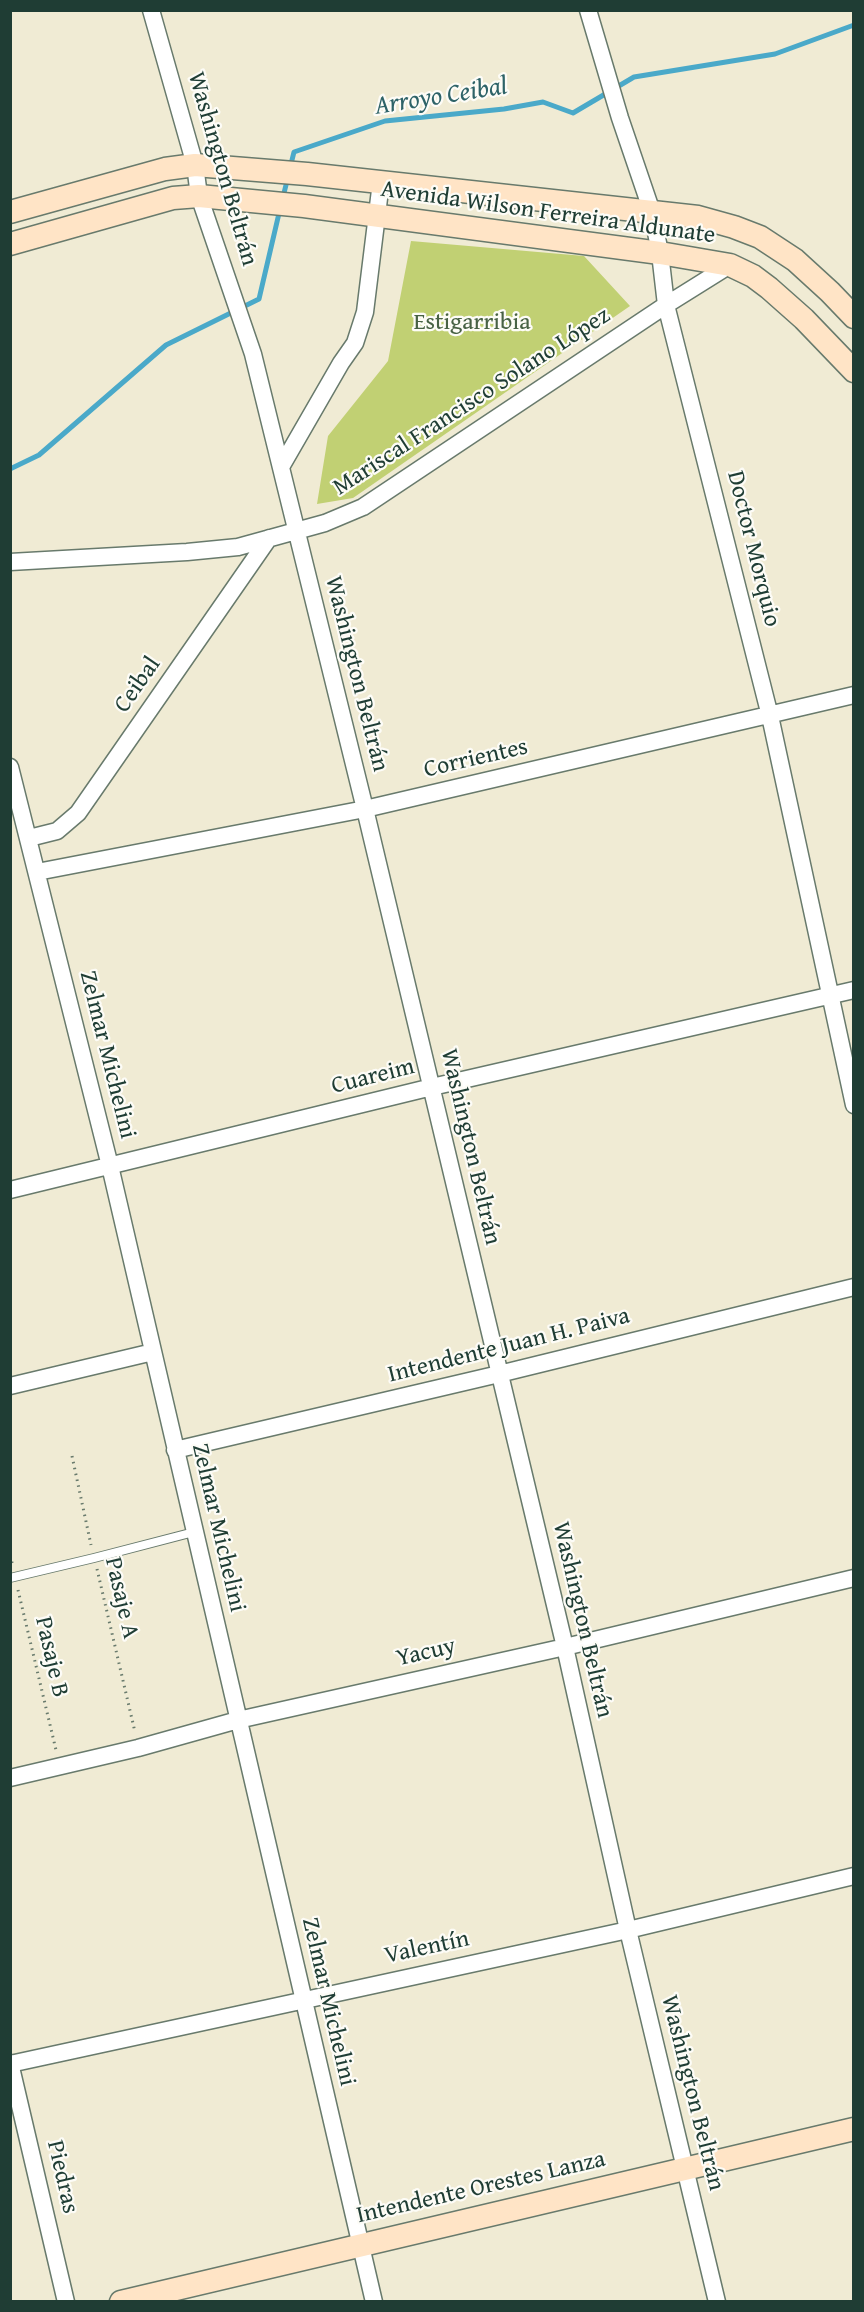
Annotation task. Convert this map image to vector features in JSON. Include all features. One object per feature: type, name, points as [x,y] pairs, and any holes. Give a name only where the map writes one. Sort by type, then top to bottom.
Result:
[{"type":"street","name":"Washington Beltrán","points":[[151,10],[195,165],[199,196],[253,354],[297,530],[565,1647],[628,1930],[717,2301]]},
{"type":"street","name":"Doctor Morquio","points":[[588,10],[620,118],[652,212],[660,253],[666,305],[770,716],[854,1105]]},
{"type":"street","name":"Avenida Wilson Ferreira Aldunate","points":[[10,212],[165,169],[195,165],[307,174],[652,212],[698,218],[734,227],[760,237],[795,260],[854,317]]},
{"type":"street","points":[[281,467],[341,363],[356,343],[365,312],[381,182]]},
{"type":"street","name":"Avenida Wilson Ferreira Aldunate","points":[[10,244],[173,198],[199,196],[304,206],[660,253],[730,266],[753,276],[804,319],[854,371]]},
{"type":"street","name":"Mariscal Francisco Solano López","points":[[10,562],[238,547],[325,523],[363,507],[666,305],[730,266]]},
{"type":"street","name":"Ceibal","points":[[28,838],[57,831],[78,813],[269,538]]},
{"type":"street","name":"Corrientes","points":[[37,872],[365,809],[854,695]]},
{"type":"street","name":"Zelmar Michelini","points":[[10,767],[110,1166],[374,2301]]},
{"type":"street","name":"Cuareim","points":[[10,1190],[432,1087],[854,990]]},
{"type":"street","name":"Intendente Juan H. Paiva","points":[[175,1450],[854,1287]]},
{"type":"street","points":[[10,1386],[153,1352]]},
{"type":"street","name":"Yacuy","points":[[10,1778],[138,1748],[238,1720],[565,1647],[854,1578]]},
{"type":"street","name":"Valentín","points":[[11,2063],[628,1930],[854,1876]]},
{"type":"street","name":"Piedras","points":[[11,2063],[66,2301]]},
{"type":"street","name":"Intendente Orestes Lanza","points":[[121,2301],[854,2129]]},
{"type":"lane","points":[[13,1577],[194,1532]]},
{"type":"path","name":"Pasaje A","points":[[72,1456],[138,1748]]},
{"type":"path","name":"Pasaje B","points":[[10,1556],[13,1577],[60,1766]]},
{"type":"green space","name":"Estigarribia","points":[[411,241],[584,256],[630,306],[353,498],[317,504],[328,436],[388,361]]},
{"type":"waterway","name":"Arroyo Ceibal","points":[[290,168],[294,152],[385,121],[504,109],[543,102],[573,113],[634,77],[775,54],[854,25]]},
{"type":"waterway","name":"Arroyo Ceibal","points":[[283,197],[288,177]]},
{"type":"waterway","name":"Arroyo Ceibal","points":[[10,469],[39,455],[166,345],[259,299],[280,209]]}]
